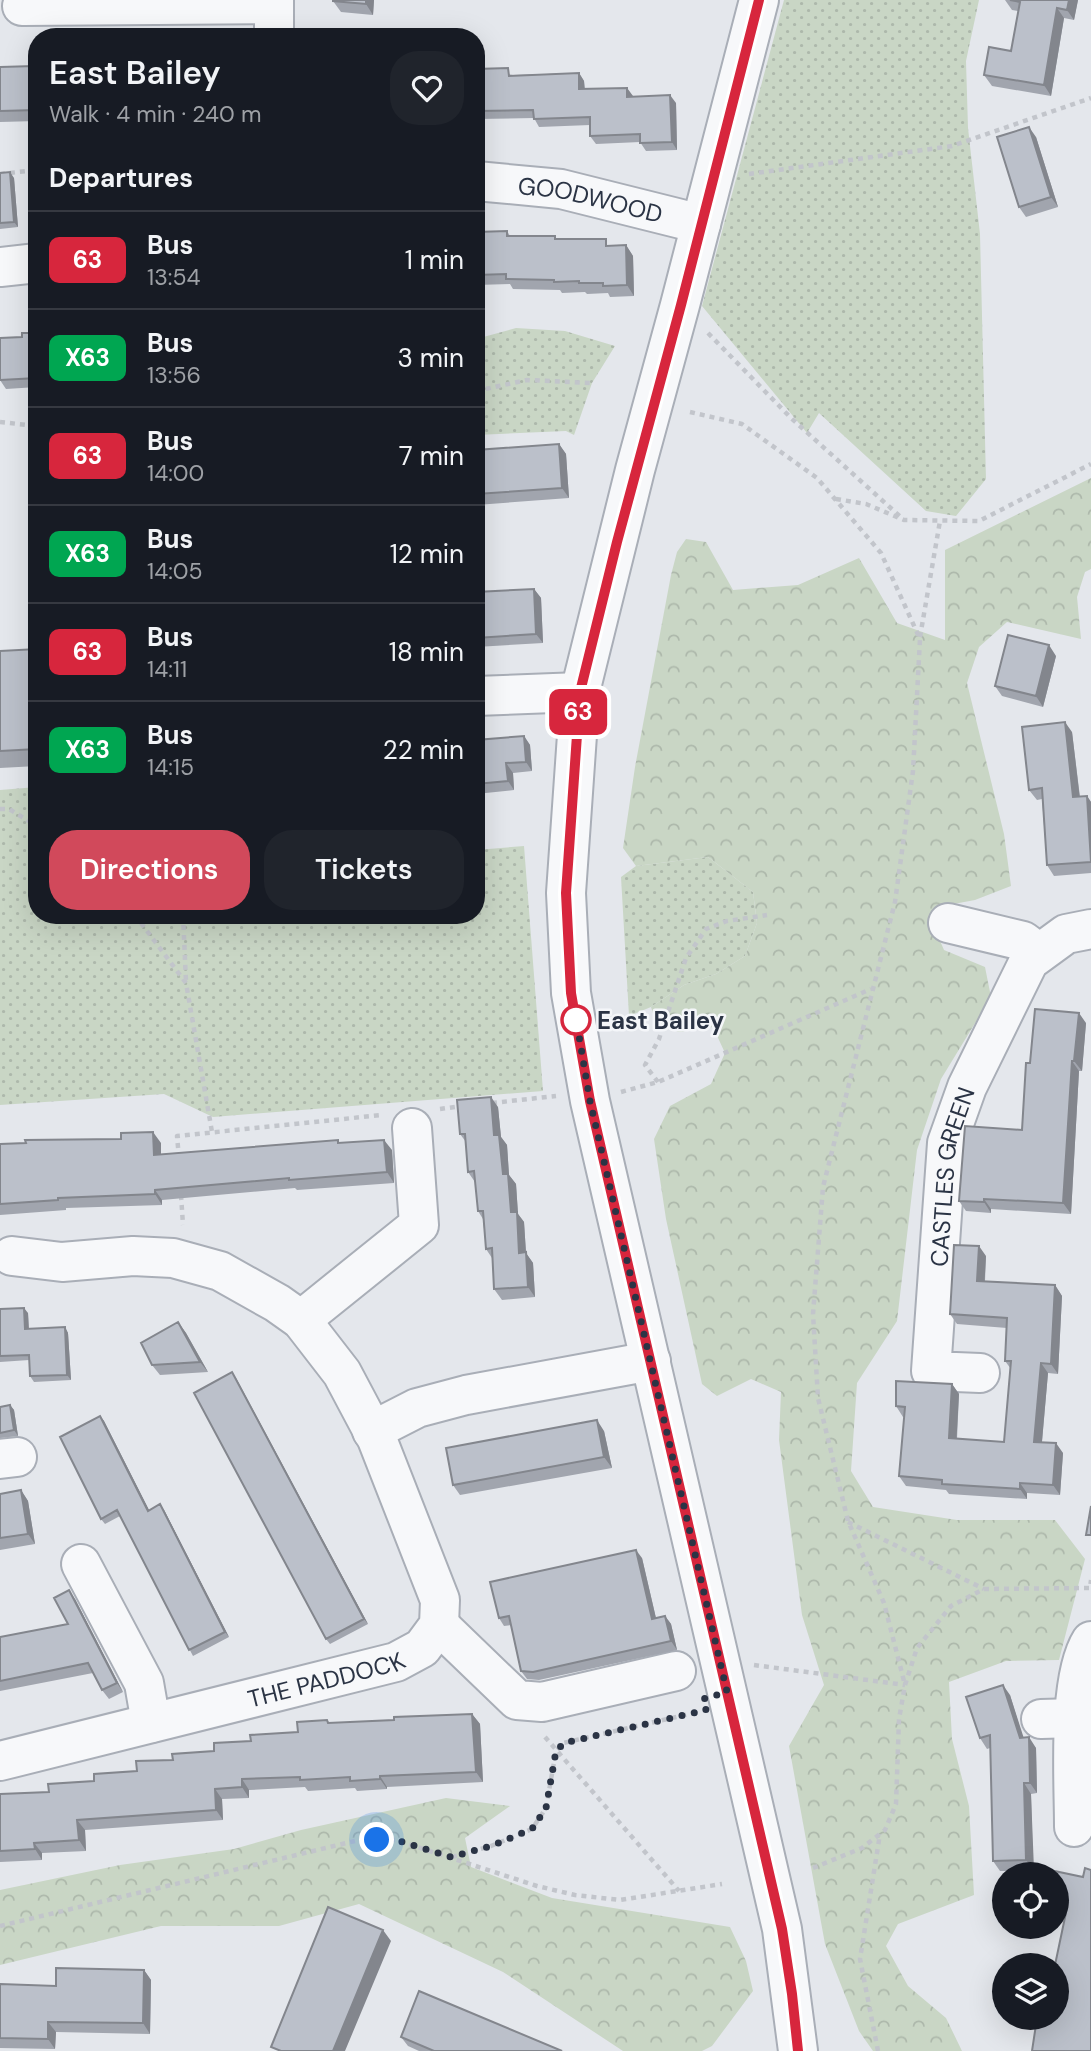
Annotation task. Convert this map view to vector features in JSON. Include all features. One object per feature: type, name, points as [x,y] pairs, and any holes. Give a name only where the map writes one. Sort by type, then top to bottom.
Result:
[{"type":"street","points":[[759,0],[580,692],[566,893],[571,993],[589,1097],[782,1929],[798,2051]]},
{"type":"street","points":[[22,15],[274,14]]},
{"type":"street","name":"GOODWOOD","points":[[485,182],[561,189],[701,224]]},
{"type":"street","points":[[0,267],[28,264]]},
{"type":"street","points":[[485,696],[580,692]]},
{"type":"street","points":[[947,923],[1023,941],[1040,953]]},
{"type":"street","name":"CASTLES GREEN","points":[[980,1373],[931,1371],[947,1143],[973,1076],[1029,961],[1066,934],[1091,929]]},
{"type":"street","points":[[301,1320],[419,1225],[411,1117]]},
{"type":"street","points":[[12,1256],[62,1262],[133,1256],[173,1258],[220,1271],[277,1303],[301,1320],[342,1373],[372,1431],[429,1567],[440,1600],[439,1625],[517,1700],[542,1702],[676,1671]]},
{"type":"street","points":[[372,1431],[417,1408],[466,1395],[651,1361]]},
{"type":"street","points":[[81,1564],[144,1683],[151,1723]]},
{"type":"street","name":"THE PADDOCK","points":[[0,1761],[396,1662],[422,1648],[439,1625]]},
{"type":"street","points":[[1074,1827],[1058,1719],[1076,1683],[1085,1651],[1091,1641]]},
{"type":"path","points":[[713,179],[952,146],[1091,98]]},
{"type":"path","points":[[0,174],[28,171]]},
{"type":"path","points":[[681,305],[791,418],[904,520]]},
{"type":"path","points":[[485,389],[527,380],[592,383]]},
{"type":"path","points":[[690,412],[742,424],[817,478],[881,553],[920,639]]},
{"type":"path","points":[[0,422],[28,425]]},
{"type":"path","points":[[835,499],[866,504],[904,520],[979,521],[1091,464]]},
{"type":"path","points":[[905,1685],[884,1603],[848,1521],[818,1398],[813,1314],[823,1187],[895,902],[912,771],[920,639],[940,520]]},
{"type":"path","points":[[0,809],[9,809],[28,821]]},
{"type":"path","points":[[659,1082],[645,1065],[659,1039],[686,958],[706,929],[727,921],[767,915]]},
{"type":"path","points":[[142,924],[186,983]]},
{"type":"path","points":[[183,924],[186,983],[212,1132]]},
{"type":"path","points":[[479,1104],[589,1097],[659,1082],[871,989]]},
{"type":"path","points":[[179,1163],[177,1136],[411,1117],[466,1106]]},
{"type":"path","points":[[181,1191],[185,1261]]},
{"type":"path","points":[[848,1521],[984,1590]]},
{"type":"path","points":[[813,1868],[862,1848],[885,1830],[897,1804],[899,1719],[905,1685],[917,1648],[951,1606],[984,1590],[1090,1588],[1091,1580]]},
{"type":"path","points":[[451,1857],[491,1846],[532,1829],[546,1808],[556,1751],[564,1743],[706,1710],[703,1699],[744,1686],[742,1668],[756,1664],[889,1685],[905,1685]]},
{"type":"path","points":[[517,1700],[556,1751],[679,1891]]},
{"type":"path","points":[[878,2051],[860,1959],[880,1833]]},
{"type":"path","points":[[0,1926],[359,1840],[396,1840],[537,1886],[575,1895],[620,1900],[722,1884]]},
{"type":"green space","points":[[784,0],[979,0],[966,61],[968,128],[980,234],[986,479],[956,516],[926,511],[819,413],[807,433],[702,306]]},
{"type":"green space","points":[[516,328],[565,331],[615,346],[592,383],[574,435],[566,431],[485,435],[485,337]]},
{"type":"green space","points":[[1091,478],[1091,569],[1085,572],[1077,597],[1081,639],[1007,622],[979,647],[967,683],[1004,834],[1011,886],[975,900],[948,905],[932,922],[944,950],[985,967],[991,997],[941,1079],[917,1150],[897,1321],[857,1383],[851,1471],[873,1507],[957,1520],[1055,1520],[1085,1559],[1059,1660],[1006,1661],[949,1682],[952,1739],[969,1806],[974,1895],[898,1924],[886,1946],[908,1986],[946,2018],[962,2051],[873,2051],[859,2031],[825,1944],[789,1746],[824,1685],[802,1615],[779,1440],[781,1392],[751,1379],[717,1396],[702,1384],[666,1219],[654,1139],[670,1106],[711,1084],[725,1053],[713,1027],[679,1032],[656,1023],[651,1007],[684,985],[716,974],[745,956],[757,923],[753,892],[708,857],[636,866],[623,848],[635,767],[671,575],[677,552],[686,539],[706,542],[733,590],[798,585],[859,558],[897,623],[945,640],[945,550]]},
{"type":"green space","points":[[28,788],[28,924],[485,924],[485,849],[524,846],[543,1091],[213,1117],[164,1094],[0,1105],[0,790]]},
{"type":"green space","points":[[708,857],[753,892],[757,923],[745,956],[716,974],[684,985],[651,1007],[629,1016],[621,877],[636,866]]},
{"type":"green space","points":[[446,1798],[510,1806],[465,1838],[471,1867],[552,1898],[730,1927],[746,1961],[753,1991],[712,2046],[702,2051],[623,2051],[503,1972],[359,1904],[279,1926],[161,1926],[0,1965],[0,1890],[120,1865],[234,1849],[301,1830]]},
{"type":"building","points":[[366,0],[366,4],[333,1]]},
{"type":"building","points":[[1010,0],[1069,0],[1067,10],[1057,8],[1044,85],[984,75],[989,47],[1011,51],[1020,2]]},
{"type":"building","points":[[28,66],[28,110],[0,111],[0,67]]},
{"type":"building","points":[[508,68],[509,76],[579,73],[579,89],[627,88],[627,97],[670,95],[672,142],[640,143],[640,134],[590,136],[590,117],[534,119],[533,110],[485,111],[485,69]]},
{"type":"building","points":[[1029,127],[1051,197],[1019,207],[997,137]]},
{"type":"building","points":[[10,172],[14,222],[0,223],[0,173]]},
{"type":"building","points":[[507,231],[507,236],[555,236],[555,239],[606,239],[606,246],[626,245],[627,285],[603,286],[603,283],[579,281],[506,279],[506,274],[485,275],[485,232]]},
{"type":"building","points":[[22,333],[28,333],[28,378],[0,380],[0,338],[22,337]]},
{"type":"building","points":[[559,444],[562,488],[485,493],[485,449]]},
{"type":"building","points":[[534,589],[536,634],[485,637],[485,592]]},
{"type":"building","points":[[1008,635],[1049,645],[1036,696],[995,686]]},
{"type":"building","points":[[28,649],[28,749],[0,751],[0,651]]},
{"type":"building","points":[[1065,722],[1073,797],[1087,796],[1091,862],[1047,865],[1042,788],[1029,790],[1022,727]]},
{"type":"building","points":[[524,736],[526,762],[506,763],[508,781],[485,783],[485,739]]},
{"type":"building","points":[[1035,1009],[1079,1013],[1072,1061],[1063,1203],[984,1199],[984,1202],[959,1201],[965,1126],[1022,1130],[1026,1063],[1030,1063]]},
{"type":"building","points":[[491,1097],[494,1135],[499,1135],[503,1174],[508,1174],[511,1212],[517,1212],[519,1253],[526,1252],[528,1287],[494,1289],[492,1248],[486,1249],[483,1211],[478,1211],[474,1171],[468,1172],[465,1134],[460,1134],[457,1100]]},
{"type":"building","points":[[153,1132],[154,1155],[338,1140],[338,1143],[384,1140],[387,1172],[155,1190],[155,1194],[58,1198],[0,1204],[0,1144],[26,1143],[25,1140],[121,1139],[121,1133]]},
{"type":"building","points":[[954,1245],[979,1246],[977,1281],[1055,1285],[1051,1364],[1041,1363],[1034,1442],[1056,1443],[1053,1485],[1020,1483],[1020,1489],[942,1484],[942,1480],[899,1476],[905,1407],[896,1406],[896,1381],[952,1384],[949,1438],[1004,1442],[1011,1361],[1005,1361],[1007,1318],[950,1314]]},
{"type":"building","points":[[24,1308],[25,1329],[65,1327],[67,1375],[30,1376],[29,1355],[0,1356],[0,1309]]},
{"type":"building","points":[[178,1322],[200,1362],[152,1365],[141,1343]]},
{"type":"building","points":[[232,1372],[364,1619],[326,1639],[194,1393]]},
{"type":"building","points":[[10,1405],[14,1430],[0,1433],[0,1407]]},
{"type":"building","points":[[100,1416],[148,1511],[160,1504],[225,1632],[189,1650],[117,1510],[101,1519],[60,1437]]},
{"type":"building","points":[[597,1420],[604,1457],[453,1485],[446,1448]]},
{"type":"building","points":[[21,1490],[28,1534],[0,1538],[0,1494]]},
{"type":"building","points":[[1091,1506],[1091,1535],[1086,1535]]},
{"type":"building","points":[[636,1550],[652,1619],[665,1616],[671,1641],[533,1672],[521,1671],[509,1616],[499,1618],[490,1582]]},
{"type":"building","points":[[69,1590],[117,1683],[102,1690],[88,1663],[0,1681],[0,1637],[68,1624],[54,1598]]},
{"type":"building","points":[[1003,1685],[1020,1738],[1029,1737],[1030,1783],[1024,1783],[1026,1860],[993,1861],[990,1735],[980,1738],[966,1697]]},
{"type":"building","points":[[472,1714],[476,1772],[380,1776],[380,1779],[350,1781],[350,1777],[242,1779],[242,1787],[215,1789],[216,1810],[77,1820],[79,1840],[34,1843],[35,1849],[0,1851],[0,1794],[49,1792],[48,1784],[94,1781],[94,1774],[137,1771],[136,1761],[173,1760],[172,1754],[214,1751],[214,1743],[251,1741],[250,1735],[298,1732],[297,1722],[394,1720],[394,1717]]},
{"type":"building","points":[[1085,1868],[1091,1870],[1091,2051],[1032,2051],[1035,2030],[1069,2030],[1069,1953],[1058,1953],[1060,1939],[1069,1939],[1069,1874],[1083,1877]]},
{"type":"building","points":[[328,1907],[383,1930],[333,2051],[281,2051],[271,2047]]},
{"type":"building","points":[[56,1968],[144,1970],[143,2023],[48,2022],[48,2039],[0,2038],[0,1984],[56,1986]]},
{"type":"building","points":[[419,1991],[562,2051],[434,2051],[401,2037]]},
{"type":"bus line","name":"63","points":[[759,0],[580,692],[566,893],[571,993],[590,1101],[782,1929],[798,2051]]},
{"type":"place","name":"East Bailey","points":[[576,1020]]},
{"type":"route","points":[[377,1840],[396,1840],[451,1857],[491,1846],[532,1829],[546,1808],[556,1751],[564,1743],[706,1710],[703,1699],[727,1692],[590,1101],[576,1020]]}]
